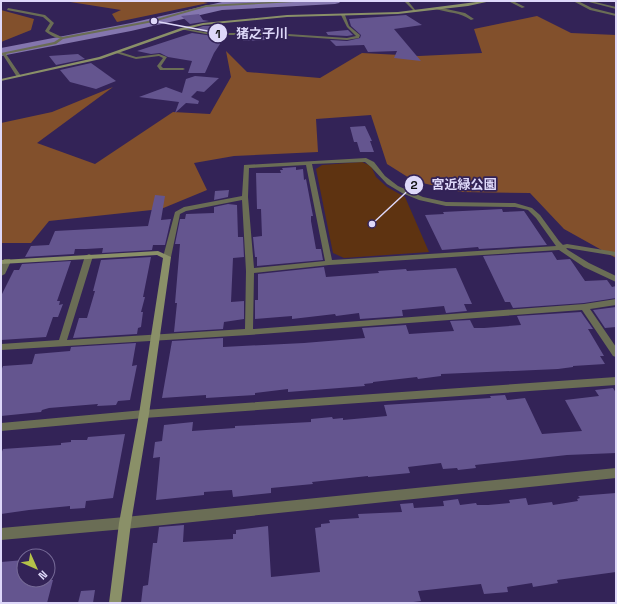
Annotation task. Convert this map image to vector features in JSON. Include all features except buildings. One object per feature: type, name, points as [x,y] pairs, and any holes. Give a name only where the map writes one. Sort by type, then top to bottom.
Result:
[{"type":"street","points":[[19,76],[3,54],[60,40],[153,21],[206,6],[310,1]]},
{"type":"street","points":[[406,1],[415,10]]},
{"type":"street","points":[[1,80],[85,62],[182,29],[203,24],[267,17],[384,14],[468,5],[489,1]]},
{"type":"street","points":[[510,1],[523,7]]},
{"type":"street","points":[[575,1],[591,9],[616,15]]},
{"type":"street","points":[[587,1],[616,8]]},
{"type":"street","points":[[595,3],[599,1]]},
{"type":"street","points":[[437,8],[443,11],[463,13],[472,19]]},
{"type":"street","points":[[8,9],[44,16],[52,23],[47,31],[60,40]]},
{"type":"street","points":[[182,29],[211,34],[273,34],[347,39],[358,37],[344,23],[343,15]]},
{"type":"street","points":[[117,52],[136,58],[160,55],[165,57],[159,66],[162,69],[183,69]]},
{"type":"street","points":[[249,332],[250,271],[245,197],[246,166],[366,160],[373,164],[383,177],[398,188],[420,198],[447,204],[480,206],[521,205],[530,209],[561,248],[592,267],[616,279]]},
{"type":"street","points":[[309,163],[329,263]]},
{"type":"street","points":[[115,603],[125,523],[144,414],[167,257],[177,213],[184,209],[245,197]]},
{"type":"street","points":[[250,271],[329,263],[561,248],[567,246],[616,254]]},
{"type":"street","points":[[1,274],[4,261],[158,253],[167,257]]},
{"type":"street","points":[[62,343],[88,256]]},
{"type":"street","points":[[1,347],[249,332],[584,307],[616,302]]},
{"type":"street","points":[[584,307],[616,354]]},
{"type":"street","points":[[1,426],[144,414],[616,381]]},
{"type":"street","points":[[1,534],[125,523],[616,473]]},
{"type":"shaded area","points":[[64,1],[199,1],[208,3],[117,22],[112,14],[121,10]]},
{"type":"shaded area","points":[[1,10],[34,19],[31,30],[1,42]]},
{"type":"shaded area","points":[[537,16],[571,33],[616,35],[616,258],[564,229],[530,193],[461,192],[414,181],[387,164],[371,115],[316,119],[318,152],[234,156],[194,163],[207,190],[161,209],[49,221],[31,243],[1,243],[1,123],[52,112],[113,87],[37,143],[95,164],[173,112],[210,114],[231,77],[226,51],[247,72],[320,78],[362,53],[419,56],[482,53],[474,29]]},
{"type":"shaded area","points":[[362,162],[371,166],[376,177],[387,187],[405,197],[429,252],[344,258],[333,253],[316,169],[322,165]]},
{"type":"waterway","points":[[1,52],[131,27],[222,6],[335,1]]},
{"type":"place","name":"猪之子川","points":[[154,21]]},
{"type":"place","name":"宮近緑公園","points":[[372,224]]}]
